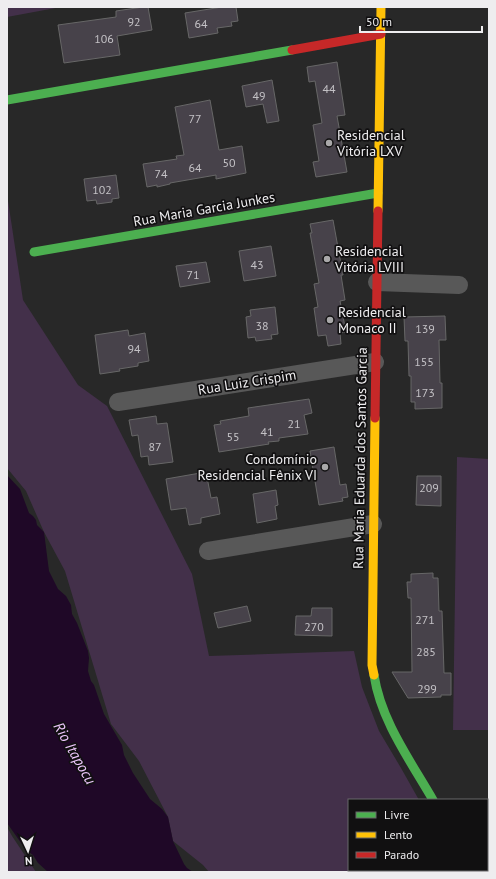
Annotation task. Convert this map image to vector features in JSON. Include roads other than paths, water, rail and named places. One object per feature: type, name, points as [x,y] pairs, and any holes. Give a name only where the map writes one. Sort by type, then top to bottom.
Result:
[{"type":"street","name":"Rua Maria Eduarda dos Santos Garcia","points":[[381,7],[371,640],[372,665],[376,690],[390,725],[432,799]]},
{"type":"street","points":[[7,100],[381,34]]},
{"type":"street","name":"Rua Maria Garcia Junkes","points":[[34,252],[378,193]]},
{"type":"street","points":[[377,282],[459,285]]},
{"type":"street","name":"Rua Luiz Crispim","points":[[118,402],[375,362]]},
{"type":"street","points":[[208,551],[373,524]]},
{"type":"water","name":"Rio Itapocu","points":[[7,475],[20,489],[29,513],[33,516],[37,525],[44,532],[49,571],[58,589],[66,596],[71,605],[72,614],[88,651],[88,671],[104,714],[122,745],[124,755],[133,773],[150,799],[162,809],[168,817],[173,841],[184,864],[193,872],[48,872],[38,863],[33,855],[26,850],[7,823]]},
{"type":"place","name":"Residencial Vitória LXV","points":[[329,143]]},
{"type":"place","name":"Residencial Vitória LVIII","points":[[327,259]]},
{"type":"place","name":"Residencial Monaco II","points":[[330,320]]},
{"type":"place","name":"Condomínio Residencial Fênix VI","points":[[325,467]]}]
